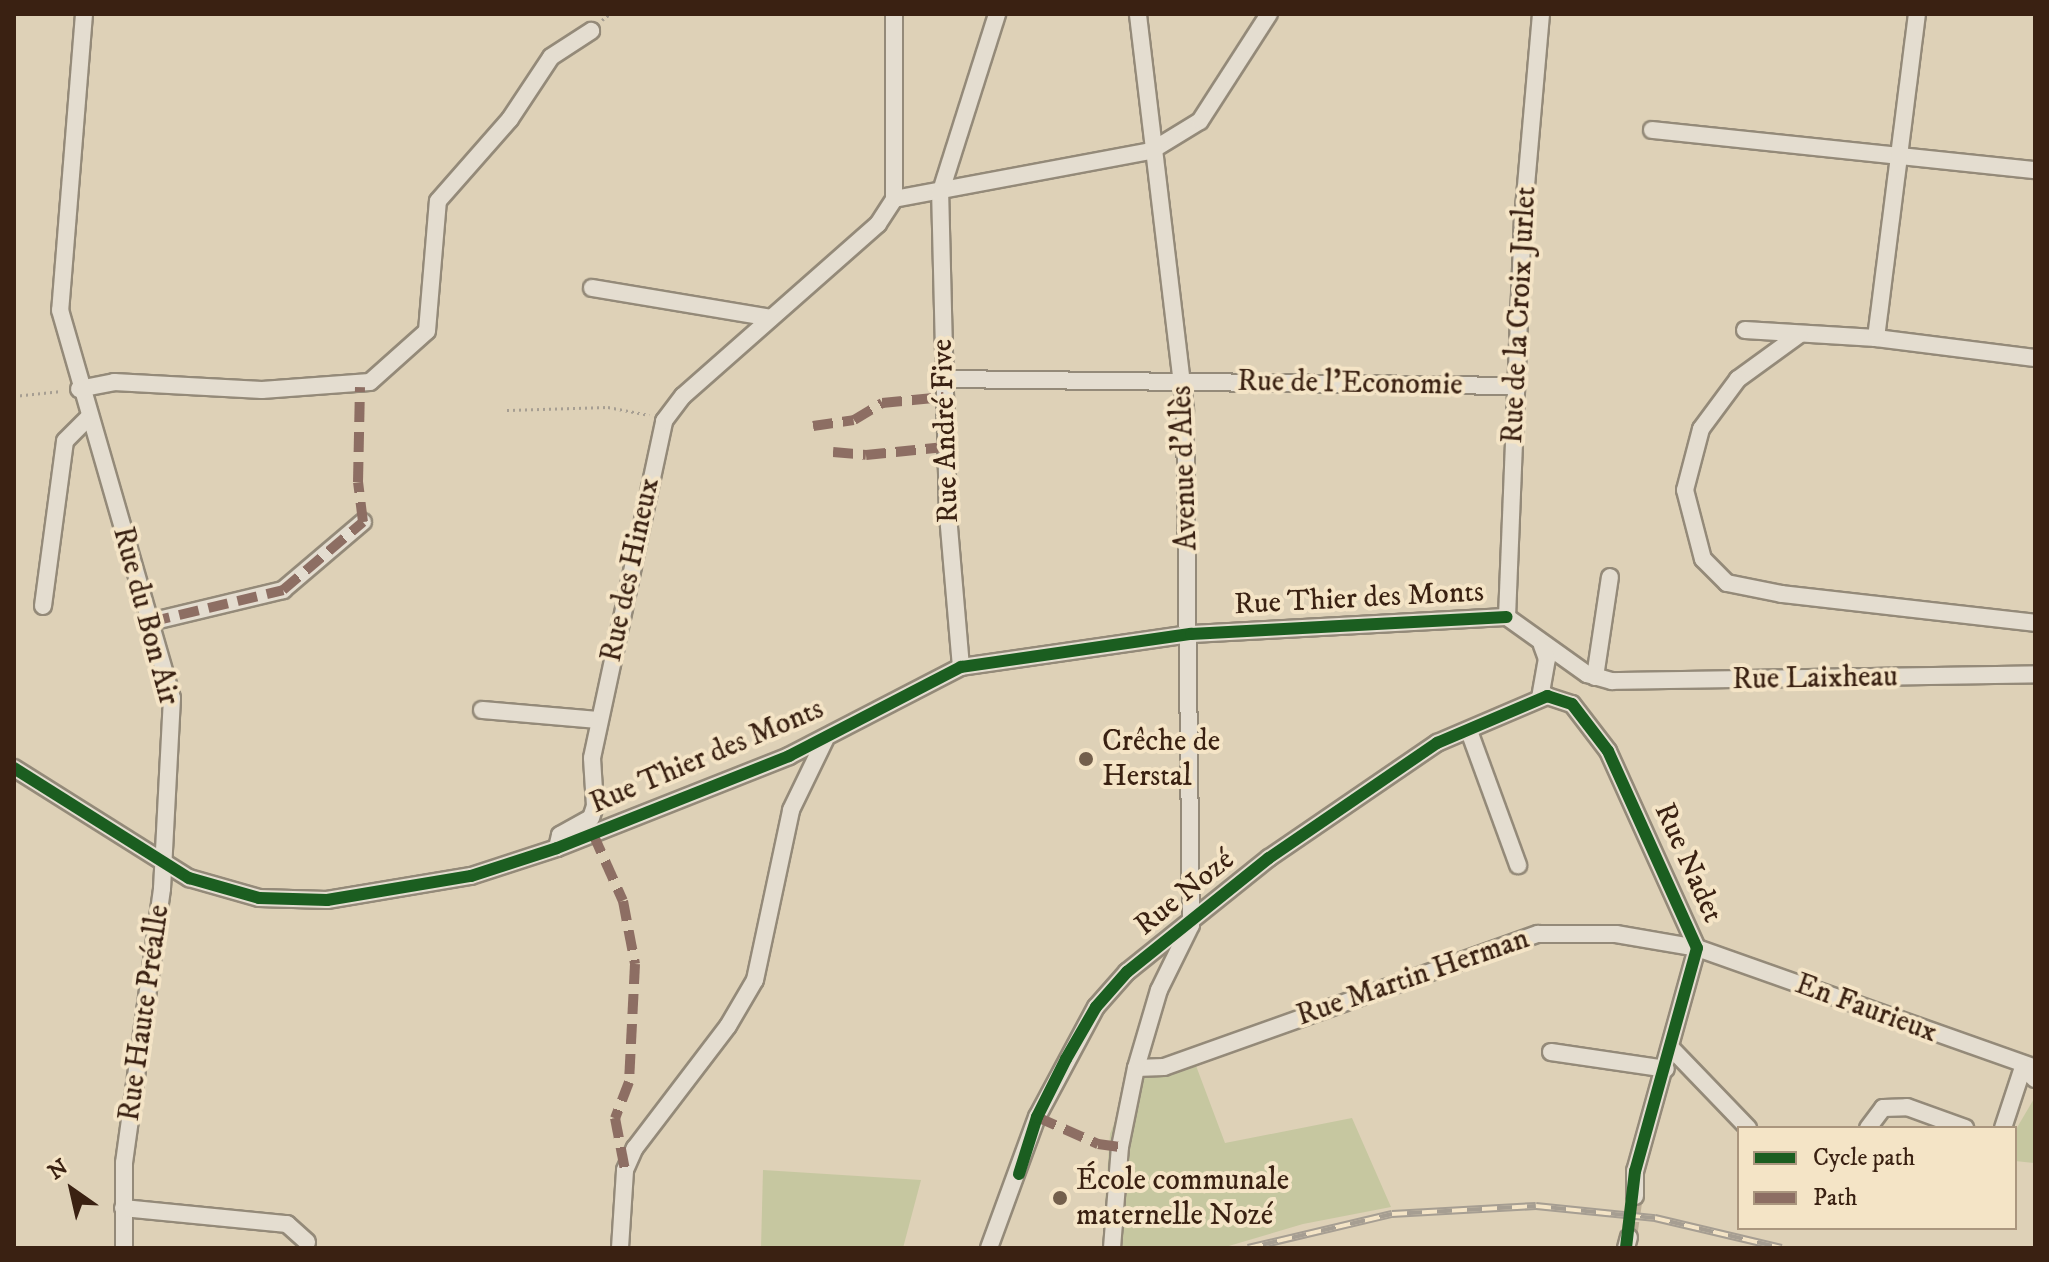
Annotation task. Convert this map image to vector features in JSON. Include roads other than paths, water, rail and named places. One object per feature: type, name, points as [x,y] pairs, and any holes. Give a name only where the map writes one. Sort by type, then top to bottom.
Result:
[{"type":"street","name":"Rue du Bon Air","points":[[84,14],[59,288],[65,340],[172,698],[164,866]]},
{"type":"street","points":[[894,14],[894,199],[940,194],[1151,151],[1200,121],[1269,14]]},
{"type":"street","name":"Rue André Five","points":[[961,667],[948,515],[940,194],[997,14]]},
{"type":"street","name":"Avenue d'Alès","points":[[1138,14],[1151,151],[1183,383],[1191,634],[1191,925]]},
{"type":"street","name":"Rue de la Croix Jurlet","points":[[1507,617],[1515,386],[1541,14]]},
{"type":"street","points":[[1876,338],[1917,14]]},
{"type":"street","points":[[79,389],[114,382],[228,390],[370,382],[427,331],[438,201],[510,119],[551,57],[591,31]]},
{"type":"street","points":[[1652,130],[2035,170]]},
{"type":"street","name":"Rue des Hineux","points":[[557,848],[560,835],[591,818],[597,798],[592,758],[662,426],[683,396],[878,224],[894,199]]},
{"type":"street","points":[[592,288],[771,318]]},
{"type":"street","points":[[1745,330],[1876,338],[2035,358]]},
{"type":"street","points":[[1800,334],[1738,379],[1701,429],[1685,490],[1703,559],[1727,583],[1782,594],[2035,623]]},
{"type":"street","name":"Rue de l'Economie","points":[[944,379],[1515,386]]},
{"type":"street","points":[[43,606],[65,441],[88,418]]},
{"type":"street","points":[[150,622],[283,590],[363,522]]},
{"type":"street","points":[[1593,677],[1610,577]]},
{"type":"street","points":[[1507,617],[1542,645],[1593,677]]},
{"type":"street","name":"Rue Thier des Monts","points":[[14,768],[164,866],[259,898],[327,900],[471,876],[557,848],[826,738],[961,667],[1191,634],[1507,617]]},
{"type":"street","points":[[1542,645],[1547,659],[1540,698],[1572,704],[1576,685],[1593,677]]},
{"type":"street","name":"Rue Laixheau","points":[[1593,677],[1716,681],[2035,674]]},
{"type":"street","name":"Rue Nozé","points":[[989,1248],[1019,1174],[1037,1117],[1096,1007],[1127,972],[1191,925],[1269,858],[1437,743],[1540,698]]},
{"type":"street","name":"Rue Nadet","points":[[1572,704],[1608,751],[1697,948],[1672,1049],[1635,1171],[1635,1196]]},
{"type":"street","points":[[482,710],[599,720]]},
{"type":"street","points":[[1469,731],[1518,865]]},
{"type":"street","points":[[620,1248],[625,1170],[635,1148],[728,1026],[755,980],[791,810],[826,738]]},
{"type":"street","name":"Rue Haute Préalle","points":[[124,1248],[124,1163],[164,866]]},
{"type":"street","points":[[1112,1248],[1120,1147],[1136,1068],[1159,990],[1191,925]]},
{"type":"street","name":"Rue Martin Herman","points":[[1136,1068],[1164,1067],[1517,939],[1616,934],[1697,948]]},
{"type":"street","name":"En Faurieux","points":[[1697,948],[2031,1071]]},
{"type":"street","points":[[1672,1049],[1746,1126]]},
{"type":"street","points":[[1551,1052],[1666,1069]]},
{"type":"street","points":[[2004,1126],[2031,1071]]},
{"type":"street","points":[[1870,1126],[1883,1108],[1907,1107],[1959,1126]]},
{"type":"street","points":[[123,1208],[287,1224],[307,1242]]},
{"type":"tunnel","points":[[1629,1237],[1635,1196]]},
{"type":"railway","points":[[1248,1248],[1392,1214],[1536,1206],[1655,1218],[1782,1248]]},
{"type":"place","name":"Crêche de Herstal","points":[[1086,759]]},
{"type":"place","name":"École communale maternelle Nozé","points":[[1060,1198]]}]
